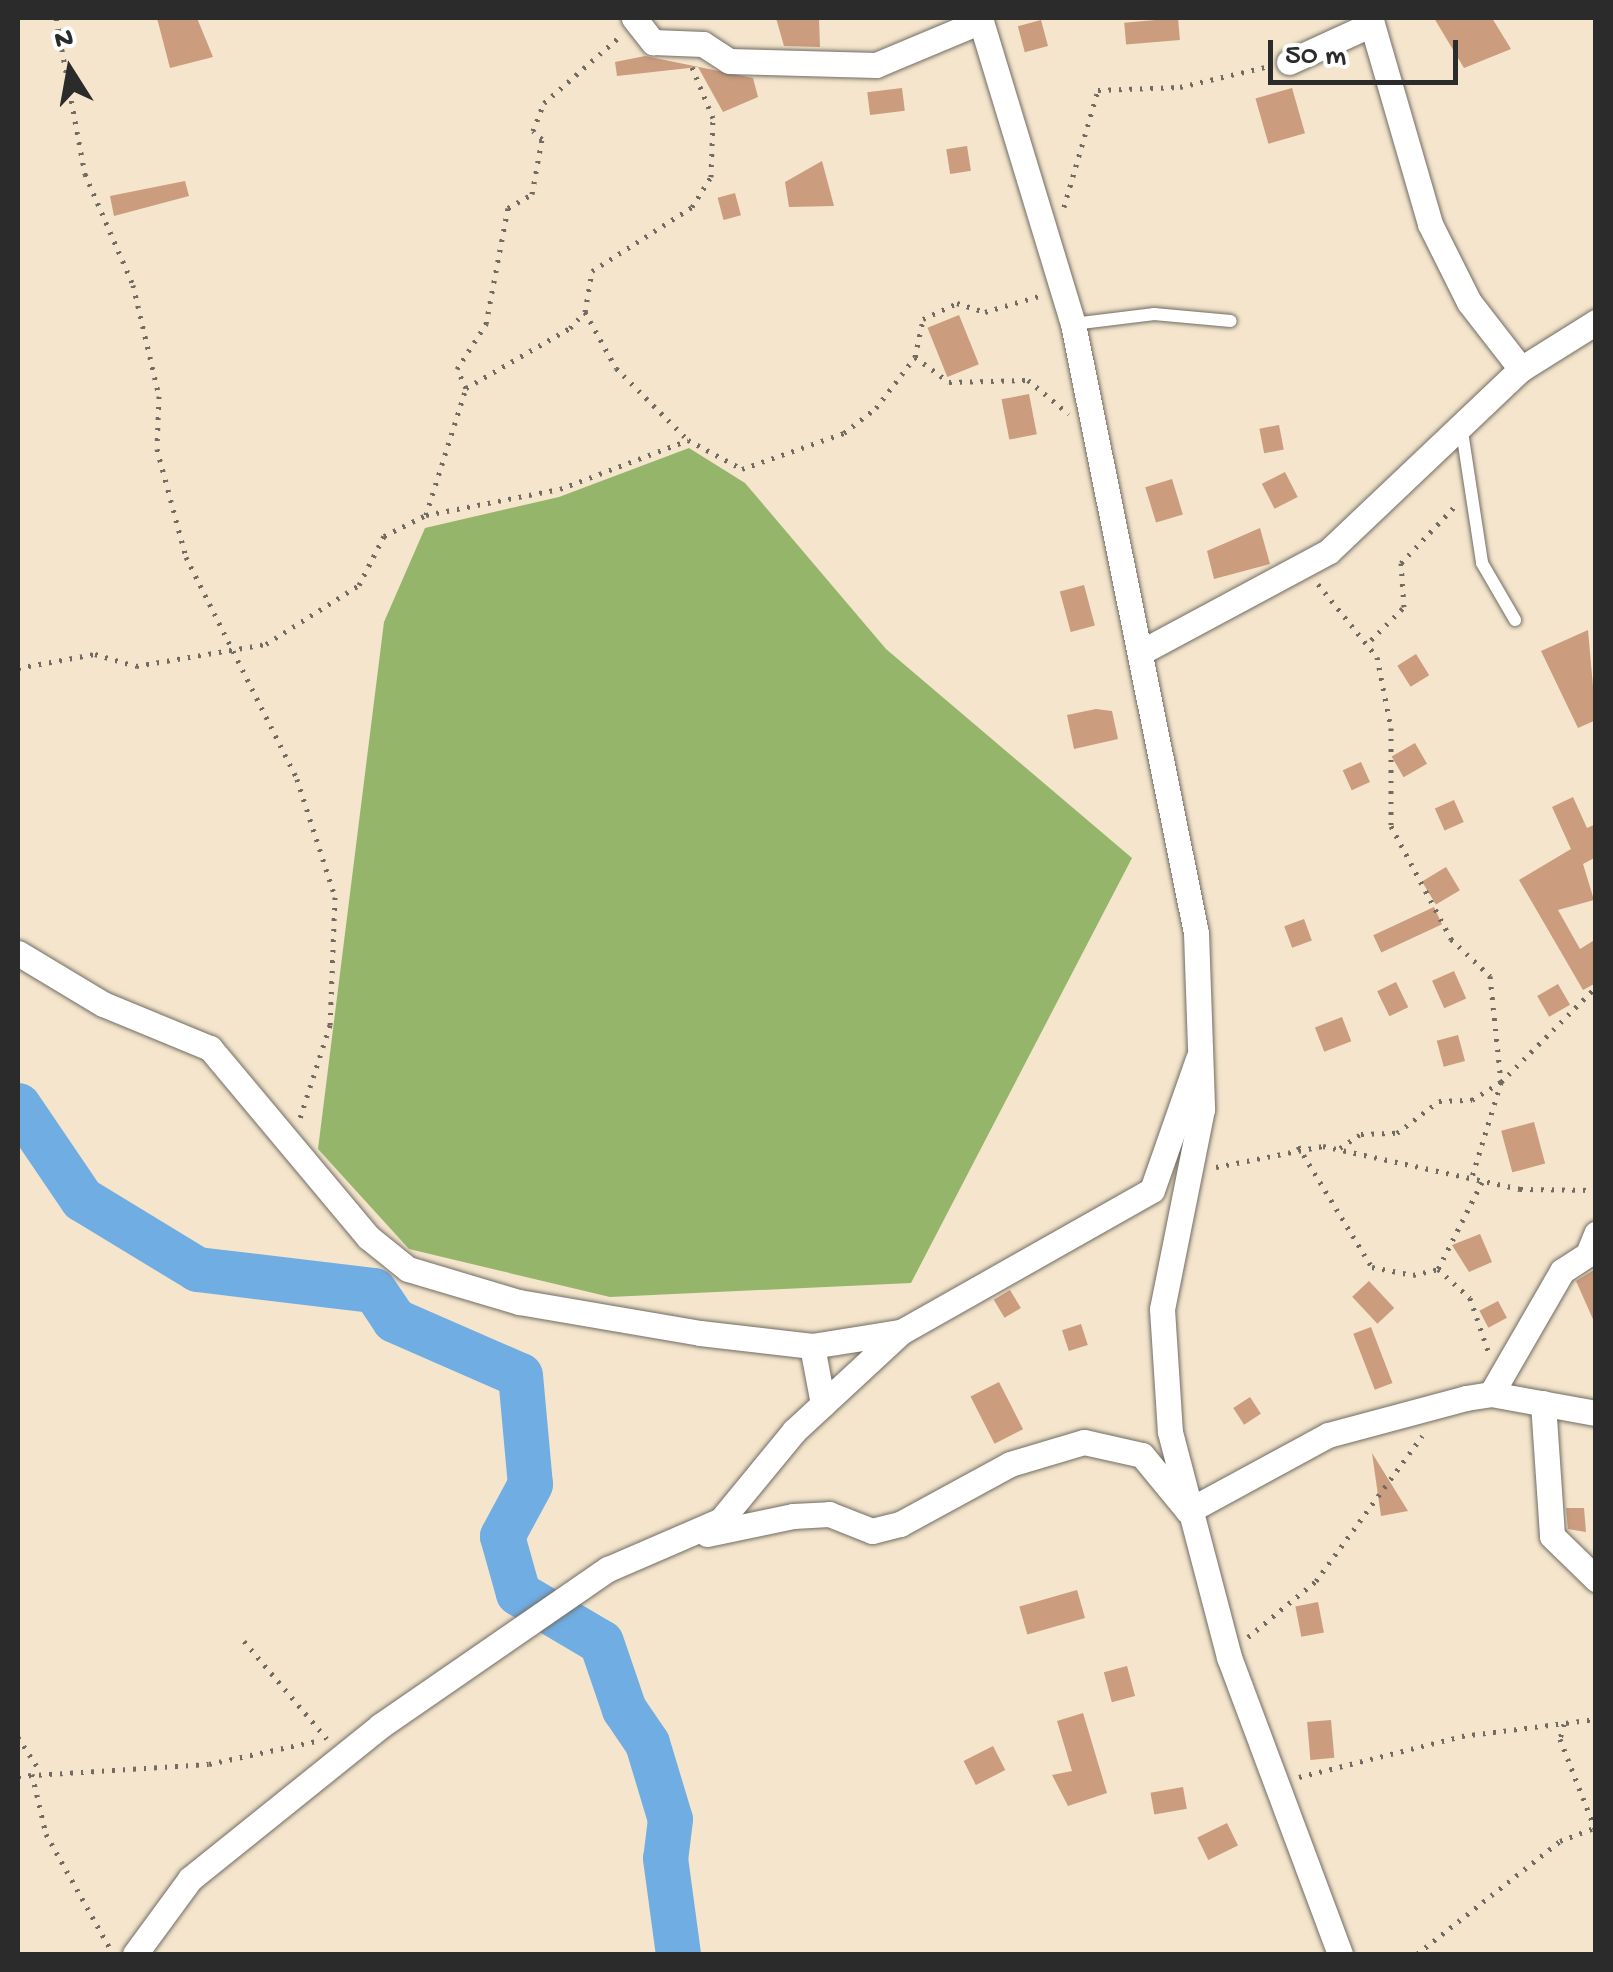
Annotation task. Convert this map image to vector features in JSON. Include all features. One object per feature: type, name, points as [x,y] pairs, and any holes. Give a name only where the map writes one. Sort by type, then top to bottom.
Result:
[{"type":"street","points":[[635,18],[653,42],[688,44],[729,61],[876,65],[981,19],[1073,324],[1098,432],[1196,933],[1204,1045],[1192,1182],[1167,1268],[1160,1352],[1188,1511],[1228,1657],[1340,1954]]},
{"type":"street","points":[[1289,62],[1372,24],[1430,224],[1470,302],[1521,370]]},
{"type":"street","points":[[1141,652],[1300,568],[1521,370],[1596,322]]},
{"type":"street","points":[[18,953],[104,1004],[210,1048],[368,1237],[408,1269],[604,1319],[812,1346],[902,1332]]},
{"type":"street","points":[[134,1954],[190,1879],[524,1621],[560,1598],[721,1520],[823,1404],[902,1332],[1152,1190],[1204,1045]]},
{"type":"street","points":[[1491,1394],[1562,1270],[1588,1254],[1596,1234]]},
{"type":"street","points":[[812,1346],[823,1404]]},
{"type":"street","points":[[1188,1511],[1328,1435],[1491,1394],[1596,1413]]},
{"type":"street","points":[[1543,1403],[1552,1536],[1596,1579]]},
{"type":"street","points":[[686,1539],[792,1516],[828,1514],[872,1531],[900,1524],[1010,1464],[1084,1442],[1142,1455],[1188,1511]]},
{"type":"lane","points":[[1073,324],[1154,314],[1231,322]]},
{"type":"lane","points":[[1460,423],[1466,495],[1482,562],[1515,620]]},
{"type":"path","points":[[56,18],[85,174],[136,300],[174,513],[230,648],[297,779],[335,898],[330,1025],[306,1080],[297,1148]]},
{"type":"path","points":[[426,515],[466,388],[457,369],[486,324],[508,208],[532,194],[542,139],[533,131],[544,103],[635,18]]},
{"type":"path","points":[[688,44],[714,118],[711,177],[692,207],[592,271],[585,312],[616,368],[688,440],[742,469],[844,433],[915,357],[923,318],[957,303],[1007,308],[1062,289]]},
{"type":"path","points":[[1044,233],[1078,181],[1098,90],[1180,88],[1289,62]]},
{"type":"path","points":[[466,388],[533,355],[585,312]]},
{"type":"path","points":[[915,357],[949,382],[1028,380],[1061,414],[1098,432]]},
{"type":"path","points":[[18,668],[96,654],[136,666],[292,636],[358,585],[384,536],[426,515],[560,489],[688,440]]},
{"type":"path","points":[[1371,640],[1404,607],[1402,562],[1466,495]]},
{"type":"path","points":[[1300,568],[1371,640],[1387,691],[1392,826],[1451,938],[1490,976],[1501,1082],[1472,1177]]},
{"type":"path","points":[[1340,1148],[1361,1134],[1397,1133],[1439,1101],[1472,1100],[1501,1082],[1596,987]]},
{"type":"path","points":[[1192,1182],[1244,1156],[1298,1146],[1340,1148],[1482,1182],[1596,1190]]},
{"type":"path","points":[[1298,1146],[1372,1267],[1414,1275],[1438,1269],[1482,1182]]},
{"type":"path","points":[[1438,1269],[1470,1298],[1486,1330],[1491,1394]]},
{"type":"path","points":[[1228,1657],[1316,1581],[1440,1408]]},
{"type":"path","points":[[18,1776],[40,1771],[209,1764],[326,1738],[244,1642]]},
{"type":"path","points":[[1272,1781],[1462,1736],[1596,1719]]},
{"type":"path","points":[[1417,1954],[1560,1841],[1595,1830],[1560,1739],[1564,1724]]},
{"type":"path","points":[[18,1738],[40,1771]]},
{"type":"path","points":[[32,1774],[46,1834],[114,1954]]},
{"type":"green space","points":[[689,448],[745,483],[886,649],[1132,858],[911,1283],[610,1297],[409,1249],[318,1149],[384,622],[425,528],[559,497]]},
{"type":"building","points":[[157,18],[197,18],[213,57],[170,68]]},
{"type":"building","points":[[776,18],[819,18],[820,47],[784,46]]},
{"type":"building","points":[[1178,18],[1180,40],[1126,45],[1124,23]]},
{"type":"building","points":[[1434,18],[1492,18],[1511,49],[1464,68]]},
{"type":"building","points":[[1041,20],[1048,46],[1025,52],[1018,26]]},
{"type":"building","points":[[645,56],[753,78],[758,97],[723,112],[698,67],[617,76],[615,62]]},
{"type":"building","points":[[902,88],[905,111],[870,115],[867,92]]},
{"type":"building","points":[[1292,88],[1305,133],[1268,144],[1255,98]]},
{"type":"building","points":[[967,146],[971,171],[950,174],[946,149]]},
{"type":"building","points":[[822,161],[834,206],[789,207],[785,182]]},
{"type":"building","points":[[185,181],[189,196],[114,216],[110,196]]},
{"type":"building","points":[[735,193],[741,215],[724,220],[718,198]]},
{"type":"building","points":[[959,315],[979,364],[947,377],[927,328]]},
{"type":"building","points":[[1029,394],[1037,434],[1009,440],[1002,399]]},
{"type":"building","points":[[1279,425],[1284,450],[1264,453],[1259,429]]},
{"type":"building","points":[[1285,472],[1298,497],[1275,509],[1262,484]]},
{"type":"building","points":[[1172,479],[1183,514],[1156,523],[1145,487]]},
{"type":"building","points":[[1260,528],[1270,564],[1214,579],[1207,551]]},
{"type":"building","points":[[1084,585],[1095,626],[1071,632],[1060,591]]},
{"type":"building","points":[[1588,630],[1596,720],[1578,728],[1541,651]]},
{"type":"building","points":[[1416,654],[1429,675],[1411,687],[1397,666]]},
{"type":"building","points":[[1096,709],[1112,711],[1118,739],[1074,749],[1067,715]]},
{"type":"building","points":[[1415,743],[1427,764],[1404,777],[1392,756]]},
{"type":"building","points":[[1361,762],[1370,782],[1352,790],[1343,770]]},
{"type":"building","points":[[1573,797],[1587,828],[1596,824],[1596,857],[1583,864],[1594,900],[1558,910],[1580,949],[1596,939],[1596,983],[1583,990],[1519,880],[1571,849],[1552,807]]},
{"type":"building","points":[[1454,800],[1464,822],[1445,830],[1435,809]]},
{"type":"building","points":[[1446,867],[1460,890],[1436,905],[1422,881]]},
{"type":"building","points":[[1434,907],[1442,924],[1381,953],[1373,935]]},
{"type":"building","points":[[1304,919],[1312,941],[1292,948],[1284,926]]},
{"type":"building","points":[[1454,971],[1466,998],[1444,1008],[1432,981]]},
{"type":"building","points":[[1396,982],[1408,1007],[1389,1016],[1377,991]]},
{"type":"building","points":[[1558,984],[1570,1005],[1549,1017],[1537,996]]},
{"type":"building","points":[[1342,1017],[1351,1041],[1324,1052],[1315,1027]]},
{"type":"building","points":[[1458,1035],[1465,1061],[1444,1067],[1437,1041]]},
{"type":"building","points":[[1534,1122],[1545,1164],[1512,1172],[1501,1131]]},
{"type":"building","points":[[1480,1234],[1492,1262],[1469,1272],[1452,1245]]},
{"type":"building","points":[[1594,1270],[1596,1274],[1596,1326],[1576,1281]]},
{"type":"building","points":[[1369,1281],[1394,1308],[1377,1324],[1352,1297]]},
{"type":"building","points":[[1010,1290],[1021,1308],[1005,1318],[994,1300]]},
{"type":"building","points":[[1498,1301],[1507,1318],[1488,1328],[1479,1311]]},
{"type":"building","points":[[1081,1324],[1088,1345],[1069,1351],[1062,1330]]},
{"type":"building","points":[[1371,1327],[1393,1383],[1375,1390],[1353,1334]]},
{"type":"building","points":[[999,1382],[1023,1429],[995,1444],[970,1397]]},
{"type":"building","points":[[1250,1397],[1261,1414],[1244,1425],[1233,1408]]},
{"type":"building","points":[[1372,1453],[1408,1511],[1381,1516]]},
{"type":"building","points":[[1566,1508],[1584,1508],[1586,1532],[1568,1529]]},
{"type":"building","points":[[1077,1590],[1085,1618],[1027,1634],[1019,1607]]},
{"type":"building","points":[[1318,1602],[1324,1632],[1301,1637],[1295,1606]]},
{"type":"building","points":[[1127,1666],[1135,1696],[1112,1702],[1104,1672]]},
{"type":"building","points":[[1083,1713],[1107,1793],[1068,1806],[1052,1775],[1072,1771],[1057,1721]]},
{"type":"building","points":[[1331,1720],[1334,1758],[1310,1760],[1307,1722]]},
{"type":"building","points":[[993,1746],[1005,1770],[976,1785],[964,1761]]},
{"type":"building","points":[[1183,1787],[1187,1809],[1154,1814],[1151,1793]]},
{"type":"building","points":[[1227,1823],[1238,1845],[1208,1860],[1197,1837]]},
{"type":"waterway","points":[[18,1105],[82,1199],[197,1269],[374,1290],[394,1320],[520,1375],[530,1484],[502,1536],[518,1593],[601,1642],[624,1709],[647,1743],[670,1819],[665,1858],[678,1954]]}]
